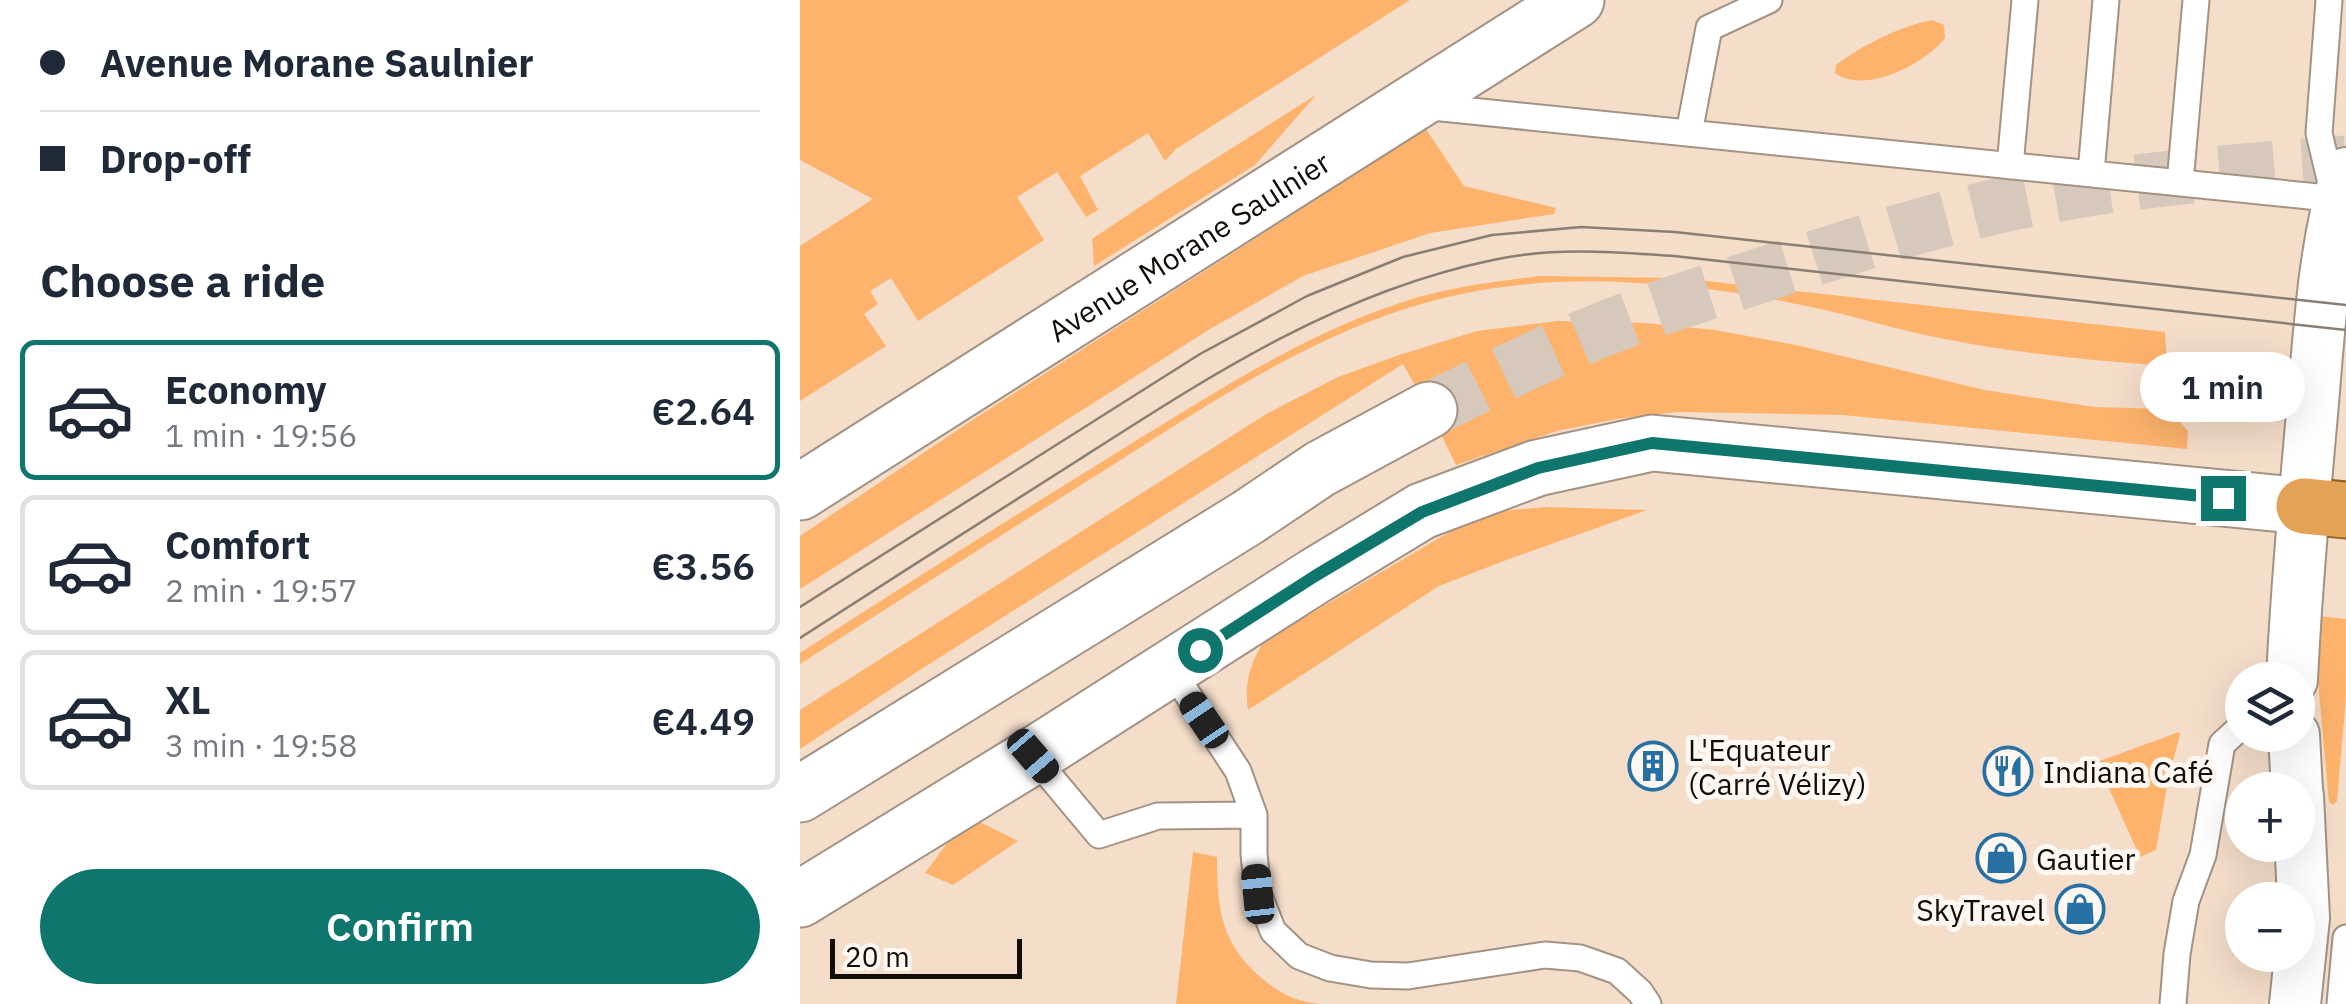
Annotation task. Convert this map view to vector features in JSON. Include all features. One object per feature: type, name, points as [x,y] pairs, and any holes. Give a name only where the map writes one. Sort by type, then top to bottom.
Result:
[{"type":"main road","name":"Avenue Morane Saulnier","points":[[800,492],[1576,0]]},
{"type":"main road","points":[[800,794],[1320,469],[1429,410]]},
{"type":"main road","points":[[800,899],[1422,512],[1538,468],[1652,443],[2325,508]]},
{"type":"street","points":[[2293,662],[2295,597],[2325,508],[2326,274],[2344,191]]},
{"type":"street","points":[[2295,1004],[2304,918],[2301,862]]},
{"type":"lane","points":[[1689,133],[1708,28],[1769,0]]},
{"type":"lane","points":[[2010,166],[2026,0]]},
{"type":"lane","points":[[2091,174],[2106,0]]},
{"type":"lane","points":[[2180,183],[2196,0]]},
{"type":"lane","points":[[2328,0],[2319,133],[2329,174],[2344,191]]},
{"type":"lane","points":[[1408,105],[2180,183],[2344,191]]},
{"type":"lane","points":[[1170,669],[1238,772],[1254,815],[1258,894],[1273,931],[1299,956],[1330,968],[1408,976],[1545,956],[1580,958],[1617,972],[1648,1004]]},
{"type":"lane","points":[[2172,1004],[2186,901],[2204,855],[2225,741]]},
{"type":"lane","points":[[1033,756],[1099,834],[1158,816],[1254,815]]},
{"type":"lane","points":[[2340,1004],[2346,938]]},
{"type":"shaded area","points":[[800,0],[2346,0],[2346,1004],[800,1004]]},
{"type":"shaded area","points":[[800,0],[1410,0],[1176,149],[1165,161],[1148,133],[1080,176],[1098,210],[1086,217],[1057,172],[1017,197],[1044,240],[918,321],[891,278],[870,291],[878,304],[864,314],[886,346],[800,401],[800,246],[873,199],[800,160]]},
{"type":"shaded area","points":[[1932,20],[1944,25],[1945,38],[1924,58],[1878,78],[1848,79],[1835,73],[1836,65],[1869,44]]},
{"type":"shaded area","points":[[1316,95],[1255,165],[1094,266],[1092,239]]},
{"type":"shaded area","points":[[1426,129],[1464,186],[1556,208],[1554,214],[1430,233],[1303,276],[1210,329],[800,589],[800,536],[971,421]]},
{"type":"shaded area","points":[[1540,276],[1680,278],[2165,332],[2167,366],[1982,346],[1802,305],[1685,287],[1570,282],[1524,284],[1457,295],[1362,325],[1271,368],[800,664],[800,653],[882,600],[1196,404],[1297,346],[1422,296]]},
{"type":"shaded area","points":[[1557,321],[1645,323],[1715,330],[1985,390],[2094,407],[2168,409],[2188,431],[2187,449],[1843,415],[1677,412],[1557,431],[1456,465],[1403,364],[800,749],[800,710],[1268,413],[1338,377],[1399,355],[1477,331]]},
{"type":"shaded area","points":[[1547,507],[1647,510],[1439,586],[1248,710],[1249,674],[1264,641],[1453,530],[1501,511]]},
{"type":"shaded area","points":[[2319,616],[2346,619],[2346,698],[2337,801],[2333,805],[2329,802],[2317,670]]},
{"type":"shaded area","points":[[2179,732],[2156,850],[2140,857],[2097,762]]},
{"type":"shaded area","points":[[980,822],[1018,841],[953,885],[925,873],[951,838]]},
{"type":"shaded area","points":[[1193,852],[1217,857],[1221,912],[1241,957],[1281,992],[1320,1004],[1176,1004]]},
{"type":"tunnel","points":[[1429,410],[1553,350],[1648,312],[1948,218],[2133,183],[2346,163]]},
{"type":"tram line","points":[[800,607],[1200,354],[1307,296],[1403,257],[1492,235],[1581,227],[1675,232],[2346,305]]},
{"type":"tram line","points":[[800,638],[1178,397],[1278,340],[1382,293],[1493,260],[1561,252],[1674,256],[2346,330]]},
{"type":"place","name":"L'Equateur (Carré Vélizy)","points":[[1653,766]]},
{"type":"place","name":"Indiana Café","points":[[2008,771]]},
{"type":"place","name":"Gautier","points":[[2001,858]]},
{"type":"place","name":"SkyTravel","points":[[2080,909]]},
{"type":"route","points":[[1200,650],[1422,512],[1538,468],[1652,443],[2223,498]]}]
